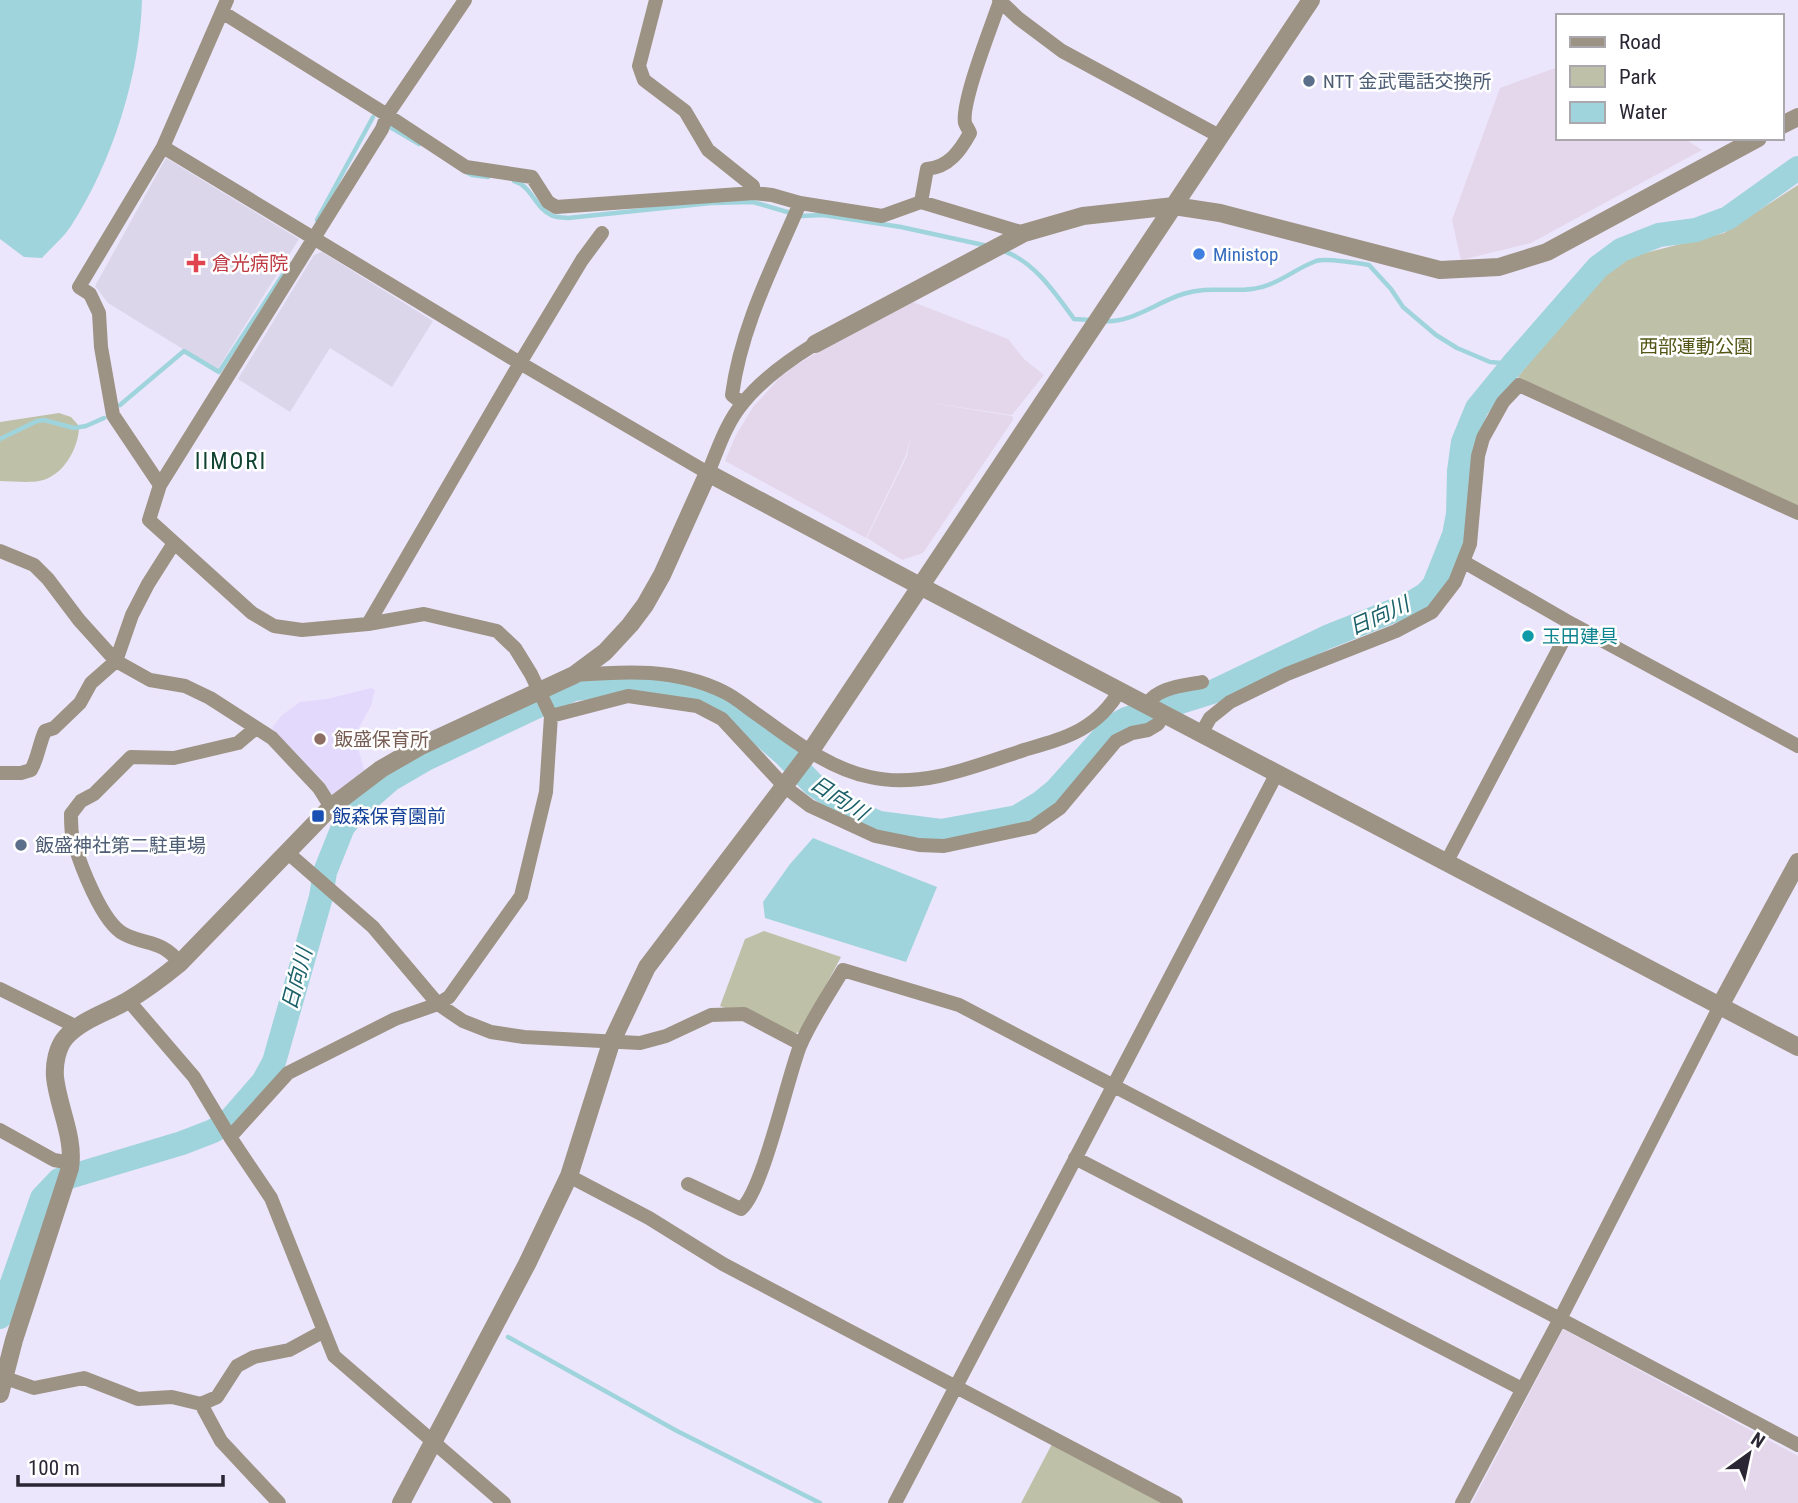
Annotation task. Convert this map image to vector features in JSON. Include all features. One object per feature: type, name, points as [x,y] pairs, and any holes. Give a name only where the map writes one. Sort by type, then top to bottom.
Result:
[{"type":"street","points":[[230,1137],[288,1073],[395,1019],[438,1004],[449,996],[521,896],[546,792],[551,716],[531,674],[514,648],[497,631],[424,614],[368,624],[302,629],[274,626],[252,613],[149,520],[160,485],[382,129],[387,115],[465,0]]},
{"type":"street","points":[[656,0],[639,66],[644,80],[685,111],[708,150],[752,186],[754,193]]},
{"type":"street","points":[[921,202],[927,169],[938,168],[950,160],[970,133],[965,123],[966,110],[981,52],[1000,0],[1018,18],[1062,51],[1221,137]]},
{"type":"street","points":[[401,1503],[527,1264],[569,1177],[611,1043],[647,967],[789,783],[1311,0]]},
{"type":"street","points":[[160,485],[113,415],[101,347],[99,313],[90,294],[79,287],[163,147],[225,6],[466,167],[532,177],[548,202],[556,207],[754,193],[772,195],[800,204],[882,215],[921,202],[1024,233]]},
{"type":"street","points":[[324,1331],[289,1350],[254,1357],[237,1366],[217,1397],[201,1404],[172,1397],[138,1399],[84,1378],[34,1388],[1,1383],[70,1165],[69,1143],[55,1077],[57,1052],[67,1035],[77,1027],[128,1000],[180,963],[331,807],[381,769],[421,746],[574,675],[605,652],[645,605],[662,575],[724,435],[743,403],[785,362],[1024,233],[1083,216],[1174,206],[1220,213],[1440,270],[1499,267],[1547,252],[1754,140]]},
{"type":"street","points":[[163,147],[520,363],[708,473],[1798,1047]]},
{"type":"street","points":[[743,403],[732,395],[736,367],[750,321],[800,204]]},
{"type":"street","points":[[368,624],[520,363],[582,260],[603,233]]},
{"type":"street","points":[[1201,734],[1210,718],[1230,702],[1287,674],[1396,631],[1432,612],[1445,598],[1464,562],[1472,533],[1478,456],[1483,438],[1503,402],[1519,385],[1798,513]]},
{"type":"street","points":[[0,773],[31,770],[37,760],[38,747],[45,731],[54,727],[80,703],[91,683],[116,662],[132,615],[174,543]]},
{"type":"street","points":[[0,551],[34,565],[116,662],[150,680],[185,687],[210,698],[272,738],[319,788],[331,807]]},
{"type":"street","points":[[1464,562],[1572,624],[1798,746]]},
{"type":"street","points":[[1446,863],[1572,624]]},
{"type":"street","points":[[574,675],[652,671],[696,680],[727,693],[808,755],[871,778],[919,780],[1067,737],[1092,724],[1119,690]]},
{"type":"street","points":[[1147,704],[1150,699],[1165,690],[1202,682]]},
{"type":"street","points":[[551,716],[628,696],[697,706],[722,719],[810,806],[875,836],[919,845],[944,846],[1033,827],[1060,807],[1116,741],[1132,733],[1148,730],[1158,724],[1165,715]]},
{"type":"street","points":[[180,963],[170,951],[122,934],[104,914],[92,891],[72,838],[71,814],[81,801],[94,794],[131,757],[174,758],[238,743],[256,729]]},
{"type":"street","points":[[895,1503],[1277,773]]},
{"type":"street","points":[[288,853],[373,927],[438,1004],[463,1021],[491,1032],[524,1037],[640,1043],[666,1036],[711,1015],[744,1014],[801,1044]]},
{"type":"street","points":[[1462,1503],[1720,1006],[1798,862]]},
{"type":"street","points":[[688,1184],[741,1209],[748,1203],[801,1044],[843,970],[959,1005],[1560,1318],[1798,1446]]},
{"type":"street","points":[[0,989],[77,1027]]},
{"type":"street","points":[[128,1000],[194,1077],[271,1198],[334,1356],[505,1503]]},
{"type":"street","points":[[0,1130],[54,1160],[70,1165]]},
{"type":"street","points":[[1075,1158],[1522,1389]]},
{"type":"street","points":[[569,1177],[649,1217],[723,1264],[1176,1503]]},
{"type":"street","points":[[201,1404],[221,1441],[279,1503]]},
{"type":"shaded area","points":[[1556,68],[1556,140],[1687,140],[1702,150],[1531,243],[1461,260],[1452,220],[1500,88]]},
{"type":"shaded area","name":"倉光病院","points":[[166,158],[299,239],[217,370],[108,303],[95,286]]},
{"type":"shaded area","name":"倉光病院","points":[[322,252],[433,321],[392,387],[330,348],[290,412],[238,379],[314,255]]},
{"type":"shaded area","points":[[913,302],[1008,339],[1024,359],[1044,375],[1012,415],[918,401],[1012,416],[1013,420],[923,553],[902,560],[867,538],[907,456],[911,435],[906,455],[866,538],[725,461],[736,435],[753,407],[784,373],[827,346]]},
{"type":"shaded area","name":"飯盛保育所","points":[[371,688],[375,690],[371,706],[358,729],[358,748],[365,773],[333,796],[323,781],[272,728],[281,716],[300,702],[327,699]]},
{"type":"shaded area","points":[[1563,1329],[1798,1456],[1798,1503],[1472,1503]]},
{"type":"green space","name":"西部運動公園","points":[[1798,185],[1798,506],[1518,377],[1585,291],[1610,266],[1628,256],[1724,233]]},
{"type":"green space","points":[[59,413],[71,417],[79,426],[73,452],[62,468],[39,481],[0,481],[0,422]]},
{"type":"green space","points":[[764,931],[841,957],[802,1030],[793,1035],[720,1006],[745,939]]},
{"type":"green space","points":[[1052,1444],[1165,1503],[1021,1503]]},
{"type":"water","points":[[0,0],[142,0],[136,58],[111,147],[71,226],[42,258],[24,257],[0,239]]},
{"type":"water","points":[[813,838],[937,887],[906,962],[765,918],[763,902],[790,864]]},
{"type":"waterway","points":[[317,220],[373,117]]},
{"type":"waterway","points":[[390,127],[419,144]]},
{"type":"waterway","name":"日向川","points":[[0,1317],[42,1198],[59,1180],[213,1131],[229,1121],[263,1082],[274,1062],[321,897],[325,872],[343,827],[358,808],[390,780],[426,759],[574,689],[655,682],[684,685],[709,694],[735,711],[813,784],[852,811],[879,823],[941,831],[1017,817],[1056,790],[1113,726],[1126,719],[1212,692],[1327,637],[1408,605],[1426,594],[1434,585],[1454,535],[1463,442],[1477,408],[1513,364],[1598,267],[1621,250],[1659,235],[1696,230],[1728,218],[1798,168]]},
{"type":"waterway","points":[[466,172],[488,177]]},
{"type":"waterway","points":[[514,181],[525,187],[546,212],[557,217],[711,203],[753,202],[801,216],[823,215],[901,227],[988,246]]},
{"type":"waterway","points":[[1003,251],[1034,270],[1074,319],[1091,320]]},
{"type":"waterway","points":[[1103,321],[1133,316],[1192,292],[1261,287],[1316,261],[1342,261],[1369,265],[1403,307],[1436,335],[1457,348],[1490,362],[1513,364]]},
{"type":"waterway","points":[[120,405],[184,351],[219,372],[290,264]]},
{"type":"waterway","points":[[0,439],[37,421],[44,420],[74,428],[104,418]]},
{"type":"waterway","points":[[508,1337],[677,1431],[820,1503]]},
{"type":"place","name":"NTT 金武電話交換所","points":[[1309,81]]},
{"type":"place","name":"Ministop","points":[[1199,254]]},
{"type":"place","name":"倉光病院","points":[[196,263]]},
{"type":"place","name":"玉田建具","points":[[1528,636]]},
{"type":"place","name":"飯盛保育所","points":[[320,739]]},
{"type":"place","name":"飯森保育園前","points":[[318,816]]},
{"type":"place","name":"飯盛神社第二駐車場","points":[[21,845]]},
{"type":"district","name":"IIMORI","points":[[231,461]]}]
